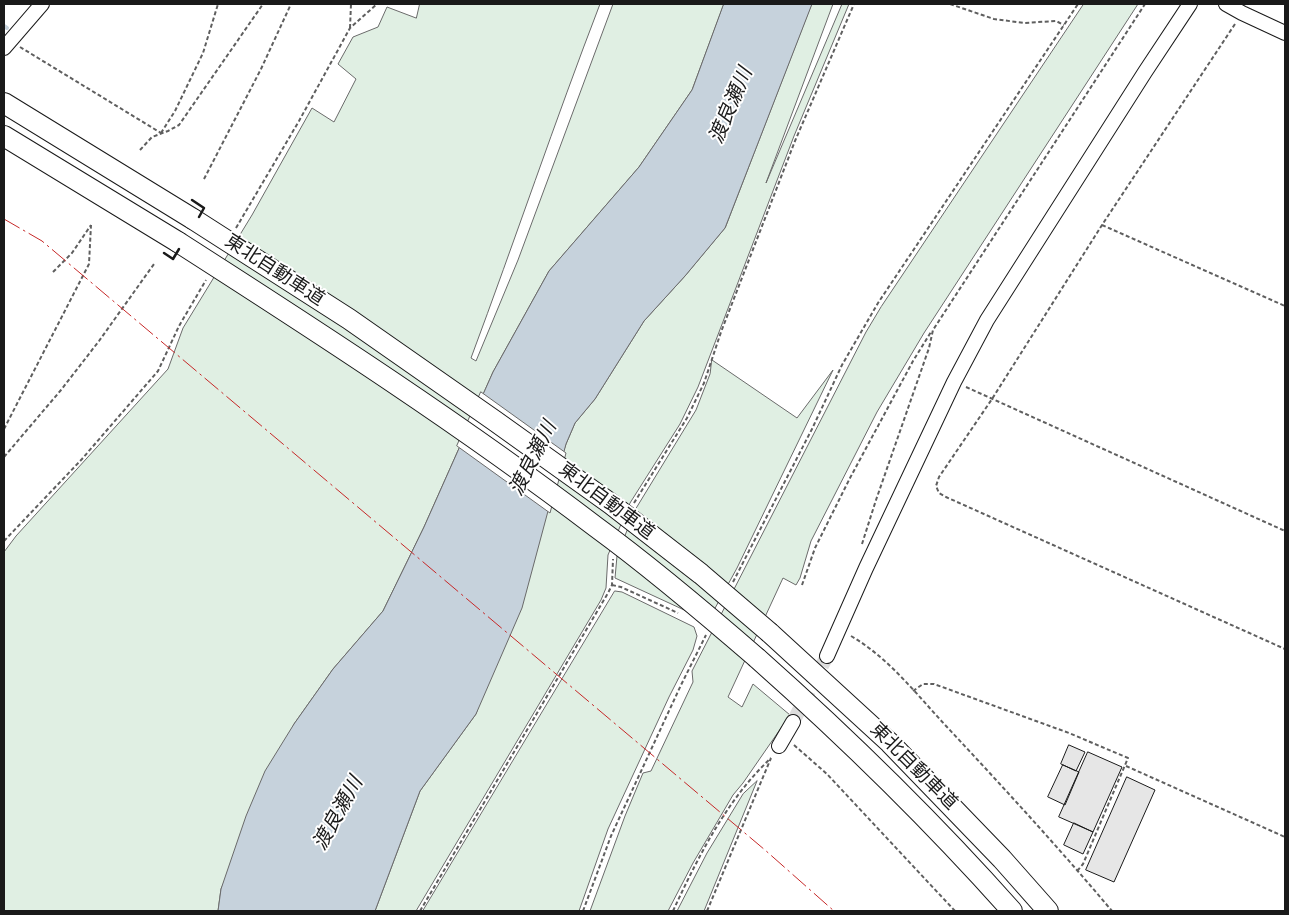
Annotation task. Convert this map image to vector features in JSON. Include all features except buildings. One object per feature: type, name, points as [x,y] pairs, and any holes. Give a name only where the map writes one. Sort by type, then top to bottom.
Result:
[{"type":"highway","name":"東北自動車道","points":[[4,103],[193,219],[349,320],[611,504],[701,574],[842,698],[904,757],[1002,859],[1048,911]]},
{"type":"highway","name":"東北自動車道","points":[[4,136],[178,242],[336,343],[481,443],[597,527],[686,597],[827,720],[929,820],[1012,911]]},
{"type":"street","points":[[6,42],[42,4]]},
{"type":"street","points":[[827,656],[866,568],[954,382],[987,320],[1190,4]]},
{"type":"street","points":[[1226,4],[1285,33]]},
{"type":"street","points":[[782,742],[793,722]]},
{"type":"path","points":[[161,133],[175,111],[203,53],[218,4]]},
{"type":"path","points":[[140,150],[152,137],[179,125],[263,4]]},
{"type":"path","points":[[204,178],[261,69],[292,4]]},
{"type":"path","points":[[350,4],[350,28]]},
{"type":"path","points":[[232,234],[299,121],[350,28],[377,4]]},
{"type":"path","points":[[634,503],[687,418],[704,383],[721,332],[791,150],[854,4]]},
{"type":"path","points":[[950,4],[994,19],[1024,23],[1056,21],[1064,25]]},
{"type":"path","points":[[730,587],[860,333],[878,303],[1078,4]]},
{"type":"path","points":[[802,586],[815,548],[850,478],[913,362],[1146,4]]},
{"type":"path","points":[[1242,13],[1102,225],[992,399],[939,477],[936,486],[939,493],[1285,649]]},
{"type":"path","points":[[6,42],[161,133]]},
{"type":"path","points":[[4,429],[89,264],[91,225],[72,253],[53,272]]},
{"type":"path","points":[[1102,225],[1285,306]]},
{"type":"path","points":[[4,457],[72,376],[154,264]]},
{"type":"path","points":[[4,541],[82,459],[158,371],[179,326],[207,277]]},
{"type":"path","points":[[860,552],[876,500],[929,348],[933,330]]},
{"type":"path","points":[[954,382],[1285,531]]},
{"type":"path","points":[[420,911],[604,601],[612,585],[613,554]]},
{"type":"path","points":[[612,585],[621,587],[684,615]]},
{"type":"path","points":[[839,630],[855,639],[884,661],[1015,800],[1112,911]]},
{"type":"path","points":[[583,911],[611,836],[681,685],[706,636]]},
{"type":"path","points":[[913,691],[923,684],[934,684],[1069,733],[1128,758],[1083,864],[1078,870]]},
{"type":"path","points":[[673,911],[697,862],[724,816],[749,780],[771,758],[782,742],[827,774],[955,911]]},
{"type":"path","points":[[707,911],[771,758]]},
{"type":"path","points":[[1126,766],[1285,837]]},
{"type":"green space","points":[[420,4],[600,4],[471,358],[476,361],[518,260],[613,4],[724,4],[692,90],[639,167],[549,271],[493,372],[424,527],[383,611],[333,669],[294,724],[221,889],[218,911],[4,911],[4,552],[16,536],[168,369],[183,328],[252,215],[312,108],[334,122],[356,79],[338,64],[353,37],[378,27],[387,7],[416,18]]},
{"type":"green space","points":[[812,4],[833,4],[766,183],[842,4],[849,4],[794,136],[698,387],[680,424],[630,503],[608,555],[606,588],[601,600],[416,911],[375,911],[420,791],[476,714],[566,444],[575,423],[595,399],[644,321],[725,228]]},
{"type":"green space","points":[[1084,4],[1138,4],[924,333],[877,412],[811,541],[800,578],[796,585],[783,578],[728,697],[742,707],[753,684],[790,715],[733,795],[693,863],[668,911],[590,911],[643,773],[651,771],[693,682],[692,671],[866,332]]},
{"type":"green space","points":[[712,360],[797,418],[833,370],[737,568],[708,621],[615,578],[617,556],[635,510],[696,410],[710,374]]},
{"type":"green space","points":[[615,591],[622,592],[694,627],[697,636],[693,650],[669,697],[608,829],[579,911],[423,911]]},
{"type":"green space","points":[[757,781],[704,911],[677,911],[707,853],[743,794]]},
{"type":"water","name":"渡良瀬川","points":[[724,4],[812,4],[725,228],[644,321],[595,399],[575,423],[566,444],[522,608],[476,714],[420,791],[375,911],[218,911],[221,889],[246,816],[265,771],[294,724],[333,669],[383,611],[424,527],[493,372],[549,271],[639,167],[692,90]]},
{"type":"pier","points":[[481,392],[566,453],[550,513],[457,446]]},
{"type":"tunnel","points":[[793,722],[827,656]]},
{"type":"wall","points":[[192,200],[204,208],[199,217]]},
{"type":"wall","points":[[164,253],[173,259],[179,249]]},
{"type":"power","points":[[4,219],[42,241],[765,850],[834,911]]}]
